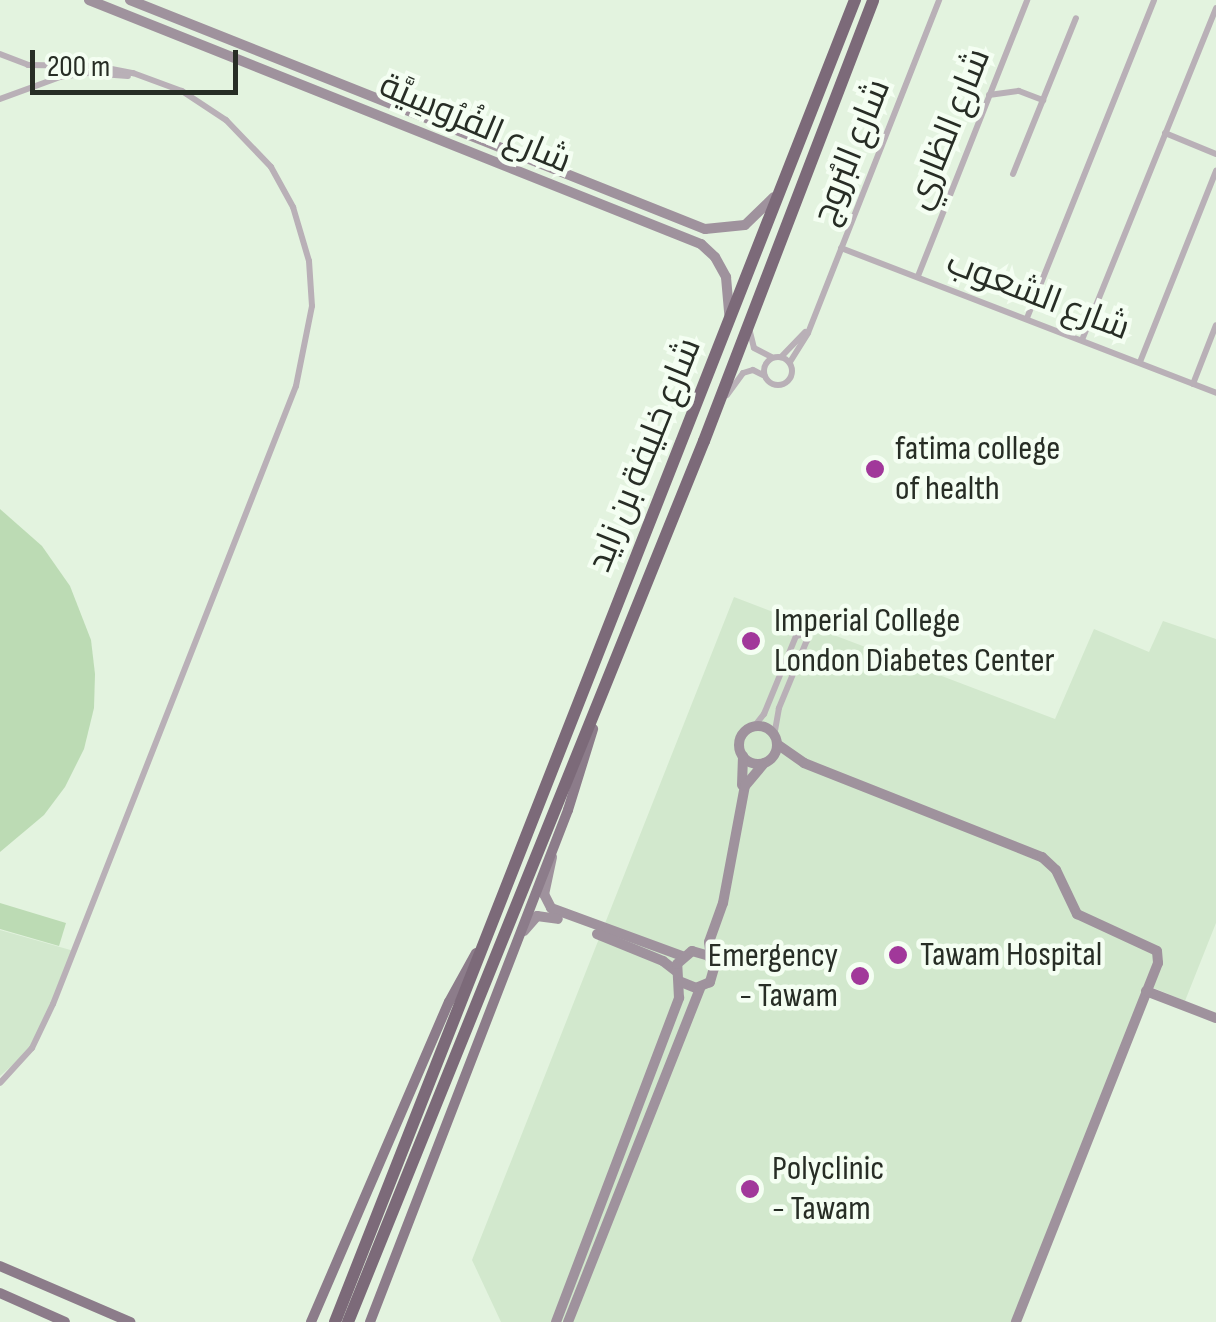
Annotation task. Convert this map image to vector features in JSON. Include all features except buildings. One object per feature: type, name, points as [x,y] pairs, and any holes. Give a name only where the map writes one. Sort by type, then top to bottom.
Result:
[{"type":"highway","name":"شارع خليفة بن زايد","points":[[335,1322],[855,0]]},
{"type":"highway","name":"شارع خليفة بن زايد","points":[[348,1322],[704,441],[872,0]]},
{"type":"main road","name":"شارع خليفة بن زايد","points":[[370,1322],[578,782],[600,697]]},
{"type":"main road","name":"شارع خليفة بن زايد","points":[[312,1322],[449,1002],[490,933]]},
{"type":"main road","points":[[0,1266],[130,1322]]},
{"type":"main road","points":[[0,1293],[65,1322]]},
{"type":"street","name":"شارع الفُرُوسِيَّة","points":[[89,0],[700,244],[716,257],[726,277],[729,324]]},
{"type":"street","name":"شارع الفُرُوسِيَّة","points":[[130,0],[372,93],[705,229],[745,225],[782,189]]},
{"type":"street","name":"شارع البُروج","points":[[790,362],[841,248],[939,0]]},
{"type":"street","name":"شارع الظاري","points":[[918,276],[1027,0]]},
{"type":"street","points":[[1027,318],[1154,0]]},
{"type":"street","points":[[1082,340],[1216,8]]},
{"type":"street","points":[[1014,174],[1076,18]]},
{"type":"street","points":[[0,54],[28,66],[96,66],[139,76],[190,96],[226,120],[255,148],[280,182],[299,223],[309,262],[309,339],[296,386],[54,1004],[32,1048],[0,1083]]},
{"type":"street","points":[[0,100],[33,84],[70,75],[139,76]]},
{"type":"street","points":[[298,81],[369,102],[374,100],[372,93]]},
{"type":"street","points":[[989,95],[1019,91],[1042,100]]},
{"type":"street","points":[[1165,134],[1216,154]]},
{"type":"street","points":[[1140,362],[1216,172]]},
{"type":"street","name":"شارع الشعوب","points":[[841,248],[1216,393]]},
{"type":"street","name":"شارع البُروج","points":[[777,357],[810,322]]},
{"type":"street","points":[[704,441],[737,377],[753,370],[772,384],[786,383],[792,375],[790,362],[754,348],[750,323]]},
{"type":"street","points":[[1193,384],[1216,326]]},
{"type":"street","points":[[765,376],[765,366],[777,357]]},
{"type":"street","points":[[556,1322],[631,1122],[687,954],[709,932],[717,910],[726,846],[742,785],[740,740],[764,714],[796,636],[804,634],[806,640],[779,708],[775,740],[766,762],[745,786],[724,902],[710,937],[713,977],[700,988],[568,1322]]},
{"type":"street","points":[[753,728],[764,728],[804,763],[1046,860],[1056,870],[1077,914],[1157,951],[1158,963],[1016,1322]]},
{"type":"street","points":[[743,756],[752,763],[804,763]]},
{"type":"street","points":[[552,851],[544,894],[551,908],[687,954],[711,958]]},
{"type":"street","points":[[517,940],[534,918],[547,915],[663,961],[679,977],[700,988]]},
{"type":"street","points":[[1146,991],[1216,1018]]},
{"type":"street","points":[[631,1122],[626,1146],[632,1152]]},
{"type":"shaded area","points":[[0,509],[42,546],[70,586],[91,640],[95,674],[94,708],[84,749],[65,787],[44,815],[0,852]]},
{"type":"shaded area","name":"Tawam Hospital","points":[[734,597],[1055,719],[1094,629],[1149,652],[1163,621],[1216,639],[1216,923],[1185,1001],[1149,986],[1012,1322],[501,1322],[472,1260]]},
{"type":"shaded area","points":[[0,903],[66,923],[59,946],[0,929]]},
{"type":"shaded area","points":[[0,930],[74,951],[32,1048],[0,1076]]},
{"type":"place","name":"fatima college of health","points":[[875,469]]},
{"type":"place","name":"Imperial College London Diabetes Center","points":[[751,641]]},
{"type":"place","name":"Tawam Hospital","points":[[898,955]]},
{"type":"place","name":"Emergency - Tawam","points":[[860,976]]},
{"type":"place","name":"Polyclinic - Tawam","points":[[750,1189]]}]
